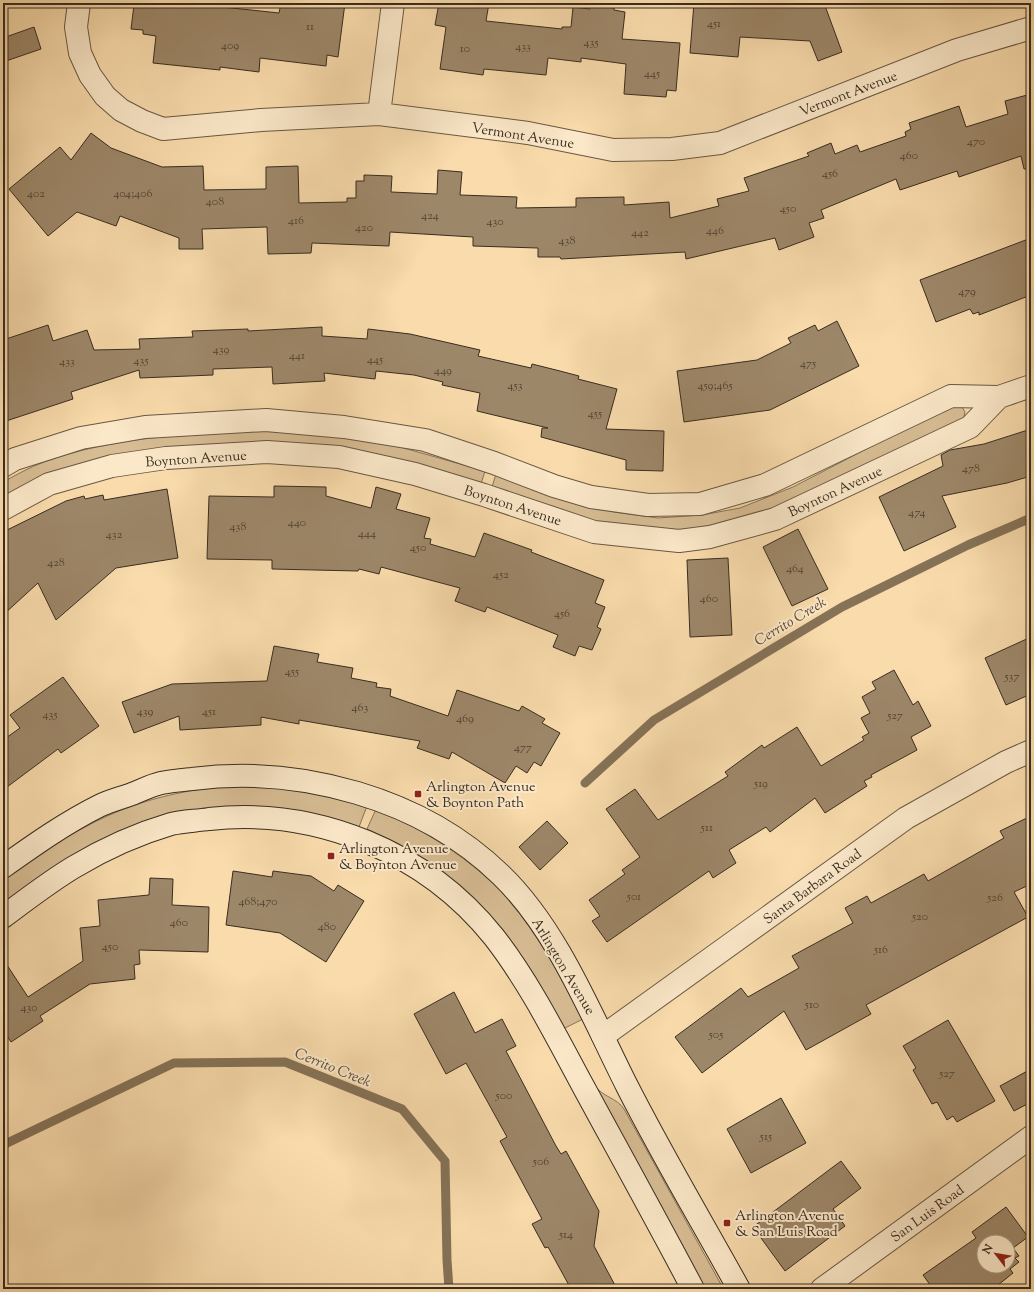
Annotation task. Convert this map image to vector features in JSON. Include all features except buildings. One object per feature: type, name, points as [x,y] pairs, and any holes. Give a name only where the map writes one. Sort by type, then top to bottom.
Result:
[{"type":"street","name":"Vermont Avenue","points":[[79,3],[76,27],[80,53],[90,75],[104,96],[121,110],[142,121],[163,129],[261,120],[379,114],[528,133],[613,150],[672,149],[720,143],[957,50],[1031,28]]},
{"type":"street","points":[[379,114],[393,3]]},
{"type":"street","name":"Boynton Avenue","points":[[3,466],[14,459],[81,438],[145,428],[266,420],[344,427],[425,440],[494,463],[554,486],[591,497],[648,505],[700,504],[765,485],[951,396],[999,397],[1031,386]]},
{"type":"street","name":"Boynton Avenue","points":[[3,509],[49,484],[112,466],[166,458],[267,452],[338,457],[415,474],[484,495],[594,532],[679,541],[716,535],[775,519],[970,426],[999,397]]},
{"type":"street","name":"Santa Barbara Road","points":[[603,1036],[906,818],[1006,762],[1031,751]]},
{"type":"street","name":"Arlington Avenue","points":[[3,867],[50,834],[100,806],[161,783],[224,775],[265,775],[306,780],[375,799],[436,825],[470,848],[502,875],[530,909],[555,946],[603,1036],[627,1087],[739,1289]]},
{"type":"street","points":[[3,917],[73,867],[126,840],[173,824],[240,816],[298,821],[360,838],[408,862],[440,884],[469,909],[494,937],[514,965],[557,1038],[693,1289]]},
{"type":"street","name":"San Luis Road","points":[[822,1289],[1031,1137]]},
{"type":"shaded area","points":[[953,404],[962,407],[965,412],[964,417],[959,422],[776,510],[736,521],[677,532],[594,523],[492,487],[496,474],[551,495],[614,512],[658,518],[702,515],[740,508],[793,487]]},
{"type":"shaded area","points":[[258,430],[328,435],[393,445],[485,471],[481,484],[259,444],[3,498],[3,482],[23,471],[39,464],[96,447],[177,435]]},
{"type":"shaded area","points":[[242,785],[332,793],[367,806],[359,827],[334,819],[170,817],[3,907],[3,880],[54,845],[87,826],[143,802],[182,792]]},
{"type":"shaded area","points":[[376,809],[399,819],[443,844],[464,859],[501,892],[518,911],[540,941],[583,1019],[561,1030],[430,864],[399,844],[367,829]]},
{"type":"shaded area","points":[[595,1086],[602,1093],[618,1102],[624,1109],[723,1288],[705,1289]]},
{"type":"waterway","name":"Cerrito Creek","points":[[585,783],[654,720],[842,607],[968,545],[1031,518]]},
{"type":"waterway","name":"Cerrito Creek","points":[[3,1145],[174,1063],[285,1062],[402,1109],[445,1161],[449,1289]]},
{"type":"place","name":"Arlington Avenue & Boynton Path","points":[[418,794]]},
{"type":"place","name":"Arlington Avenue & Boynton Avenue","points":[[331,856]]},
{"type":"place","name":"Arlington Avenue & San Luis Road","points":[[727,1223]]}]
